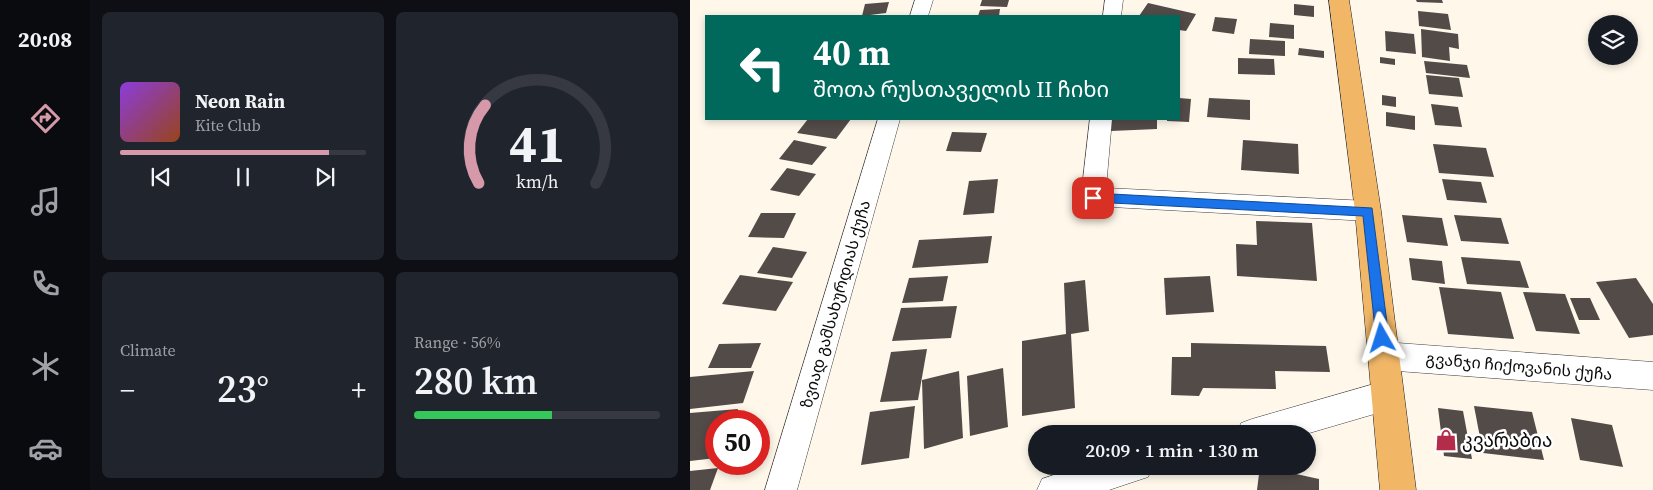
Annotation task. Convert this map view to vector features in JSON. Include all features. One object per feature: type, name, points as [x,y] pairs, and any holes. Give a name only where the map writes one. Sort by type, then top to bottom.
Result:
[{"type":"main road","points":[[1338,0],[1368,212],[1398,490]]},
{"type":"street","points":[[919,15],[924,0]]},
{"type":"street","points":[[1112,15],[1114,0]]},
{"type":"street","name":"ზვიად გამსახურდიას ქუჩა","points":[[781,490],[889,120]]},
{"type":"street","points":[[1101,120],[1093,198],[1368,212]]},
{"type":"street","name":"გვანჯი ჩიქოვანის ქუჩა","points":[[1384,356],[1653,376]]},
{"type":"street","points":[[1283,425],[1388,395]]},
{"type":"street","points":[[1053,490],[1106,475]]},
{"type":"building","points":[[982,0],[1009,0],[1007,7],[980,6]]},
{"type":"building","points":[[1416,0],[1442,0],[1443,3],[1417,2]]},
{"type":"building","points":[[889,2],[886,13],[870,15],[862,15],[865,4]]},
{"type":"building","points":[[1148,3],[1196,14],[1186,31],[1180,30],[1180,15],[1140,15]]},
{"type":"building","points":[[1294,4],[1314,6],[1314,17],[1294,15]]},
{"type":"building","points":[[1000,9],[999,15],[978,15],[980,10]]},
{"type":"building","points":[[1418,11],[1448,14],[1451,30],[1419,26]]},
{"type":"building","points":[[1215,17],[1237,19],[1234,34],[1212,31]]},
{"type":"building","points":[[1270,23],[1294,25],[1294,39],[1269,37]]},
{"type":"building","points":[[1421,29],[1458,34],[1459,49],[1449,47],[1450,61],[1422,57]]},
{"type":"building","points":[[1385,31],[1414,34],[1416,54],[1386,51]]},
{"type":"building","points":[[1250,39],[1285,41],[1285,56],[1249,54]]},
{"type":"building","points":[[1299,48],[1324,51],[1324,58],[1298,55]]},
{"type":"building","points":[[1380,57],[1395,59],[1395,65],[1380,63]]},
{"type":"building","points":[[1238,58],[1274,59],[1275,75],[1238,74]]},
{"type":"building","points":[[1424,61],[1467,65],[1470,78],[1426,73]]},
{"type":"building","points":[[1426,75],[1459,78],[1463,97],[1429,94]]},
{"type":"building","points":[[1382,95],[1396,97],[1396,107],[1382,105]]},
{"type":"building","points":[[1180,98],[1191,99],[1189,122],[1167,121],[1180,120]]},
{"type":"building","points":[[1209,98],[1250,100],[1250,120],[1207,117]]},
{"type":"building","points":[[1431,104],[1458,107],[1462,127],[1435,125]]},
{"type":"building","points":[[1386,112],[1415,116],[1415,130],[1386,126]]},
{"type":"building","points":[[807,120],[850,120],[836,139],[797,133]]},
{"type":"building","points":[[1111,120],[1157,120],[1157,129],[1111,131]]},
{"type":"building","points":[[952,132],[987,133],[981,152],[946,151]]},
{"type":"building","points":[[794,140],[827,147],[812,165],[779,159]]},
{"type":"building","points":[[1243,140],[1298,144],[1299,174],[1241,170]]},
{"type":"building","points":[[1433,144],[1486,148],[1494,177],[1439,173]]},
{"type":"building","points":[[787,168],[816,174],[799,196],[770,190]]},
{"type":"building","points":[[998,179],[994,213],[963,215],[969,181]]},
{"type":"building","points":[[1442,179],[1481,182],[1487,203],[1447,200]]},
{"type":"building","points":[[761,213],[796,213],[784,238],[748,237]]},
{"type":"building","points":[[1402,215],[1442,218],[1448,246],[1407,242]]},
{"type":"building","points":[[1454,215],[1501,218],[1509,244],[1461,241]]},
{"type":"building","points":[[1256,221],[1312,223],[1317,281],[1237,276],[1236,244],[1257,245]]},
{"type":"building","points":[[992,236],[988,263],[912,268],[919,240]]},
{"type":"building","points":[[773,247],[807,252],[792,278],[757,273]]},
{"type":"building","points":[[1461,257],[1520,261],[1529,288],[1467,284]]},
{"type":"building","points":[[1409,258],[1442,261],[1445,284],[1412,280]]},
{"type":"building","points":[[740,275],[793,282],[776,311],[722,304]]},
{"type":"building","points":[[948,276],[943,301],[902,303],[909,278]]},
{"type":"building","points":[[1210,276],[1214,312],[1166,315],[1164,278]]},
{"type":"building","points":[[1636,278],[1653,304],[1653,335],[1629,338],[1596,282]]},
{"type":"building","points":[[1085,280],[1089,331],[1071,334],[1075,408],[1022,416],[1022,341],[1066,334],[1064,283]]},
{"type":"building","points":[[1439,287],[1501,292],[1514,339],[1448,334]]},
{"type":"building","points":[[1523,292],[1565,294],[1580,334],[1536,331]]},
{"type":"building","points":[[1570,298],[1590,298],[1600,320],[1579,320]]},
{"type":"building","points":[[957,306],[951,338],[892,341],[901,308]]},
{"type":"building","points":[[761,343],[751,368],[708,368],[719,344]]},
{"type":"building","points":[[1191,343],[1326,346],[1330,372],[1275,371],[1276,389],[1203,388],[1199,396],[1171,395],[1172,357],[1191,357]]},
{"type":"building","points":[[927,349],[918,400],[880,402],[891,352]]},
{"type":"building","points":[[1003,368],[1008,427],[970,436],[967,376]]},
{"type":"building","points":[[754,371],[743,403],[690,409],[690,377]]},
{"type":"building","points":[[959,371],[963,438],[924,449],[922,380]]},
{"type":"building","points":[[915,406],[909,458],[861,465],[870,412]]},
{"type":"building","points":[[1474,406],[1532,412],[1544,460],[1483,453]]},
{"type":"building","points":[[1438,408],[1463,411],[1472,459],[1444,456]]},
{"type":"building","points":[[705,412],[705,459],[690,461],[690,413]]},
{"type":"building","points":[[1571,418],[1612,425],[1623,467],[1580,460]]},
{"type":"building","points":[[705,469],[705,475],[715,475],[710,490],[690,490],[690,471]]},
{"type":"building","points":[[1259,475],[1301,475],[1319,479],[1319,490],[1257,490]]},
{"type":"place","name":"კვარაბია","points":[[1446,440]]},
{"type":"route","points":[[1093,198],[1368,212],[1382,338]]}]
